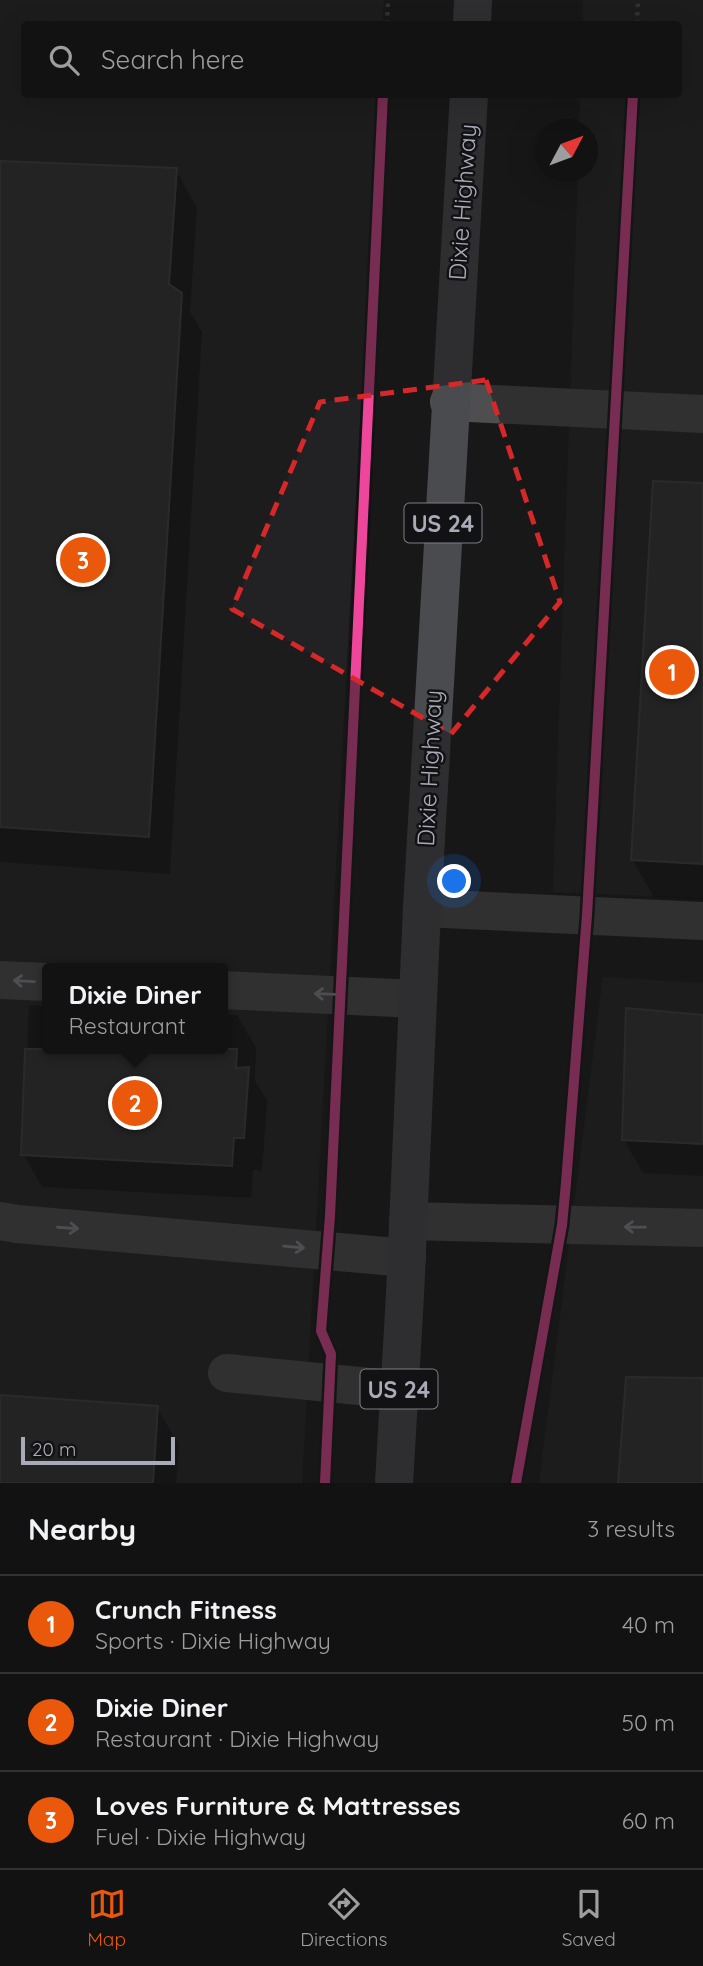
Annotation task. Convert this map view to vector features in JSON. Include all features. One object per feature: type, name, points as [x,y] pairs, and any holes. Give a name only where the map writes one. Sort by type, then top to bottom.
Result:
[{"type":"main road","points":[[472,21],[473,0]]},
{"type":"main road","name":"Dixie Highway","points":[[394,1483],[449,402],[469,98]]},
{"type":"street","points":[[449,402],[703,414]]},
{"type":"street","points":[[422,908],[703,921]]},
{"type":"street","points":[[0,980],[42,982]]},
{"type":"street","points":[[228,990],[418,999]]},
{"type":"street","points":[[0,1221],[17,1224],[407,1239],[527,1224],[703,1228]]},
{"type":"street","points":[[227,1373],[399,1390]]},
{"type":"path","points":[[387,21],[388,0]]},
{"type":"path","points":[[637,21],[638,0]]},
{"type":"path","points":[[330,1216],[383,98]]},
{"type":"path","points":[[587,915],[633,98]]},
{"type":"highlighted area","points":[[486,380],[560,602],[451,734],[232,609],[320,402]]},
{"type":"shaded area","points":[[0,0],[384,0],[382,21],[21,21],[21,98],[378,98],[302,1483],[0,1483]]},
{"type":"shaded area","points":[[583,0],[703,0],[703,898],[553,892],[578,182],[598,182],[598,119],[579,119],[580,98],[682,98],[682,21],[583,21]]},
{"type":"shaded area","points":[[603,977],[703,983],[703,1483],[539,1483]]},
{"type":"building","points":[[0,161],[177,168],[169,284],[182,293],[149,837],[0,827]]},
{"type":"building","points":[[653,481],[703,483],[703,864],[631,860]]},
{"type":"building","points":[[626,1008],[703,1015],[703,1144],[622,1140]]},
{"type":"building","points":[[25,1049],[42,1049],[42,1054],[228,1054],[228,1049],[237,1049],[236,1068],[249,1067],[244,1138],[234,1138],[232,1166],[21,1155]]},
{"type":"building","points":[[626,1377],[703,1378],[703,1483],[618,1483]]},
{"type":"building","points":[[0,1395],[158,1406],[153,1483],[0,1483]]},
{"type":"cycle path","points":[[325,1483],[331,1354],[321,1331],[330,1216],[383,98]]},
{"type":"cycle path","points":[[516,1483],[562,1225],[566,1183],[587,915],[633,98]]},
{"type":"place","name":"Loves Furniture & Mattresses","points":[[83,560]]},
{"type":"place","name":"Crunch Fitness","points":[[672,672]]},
{"type":"place","name":"Dixie Diner","points":[[135,1103]]}]
